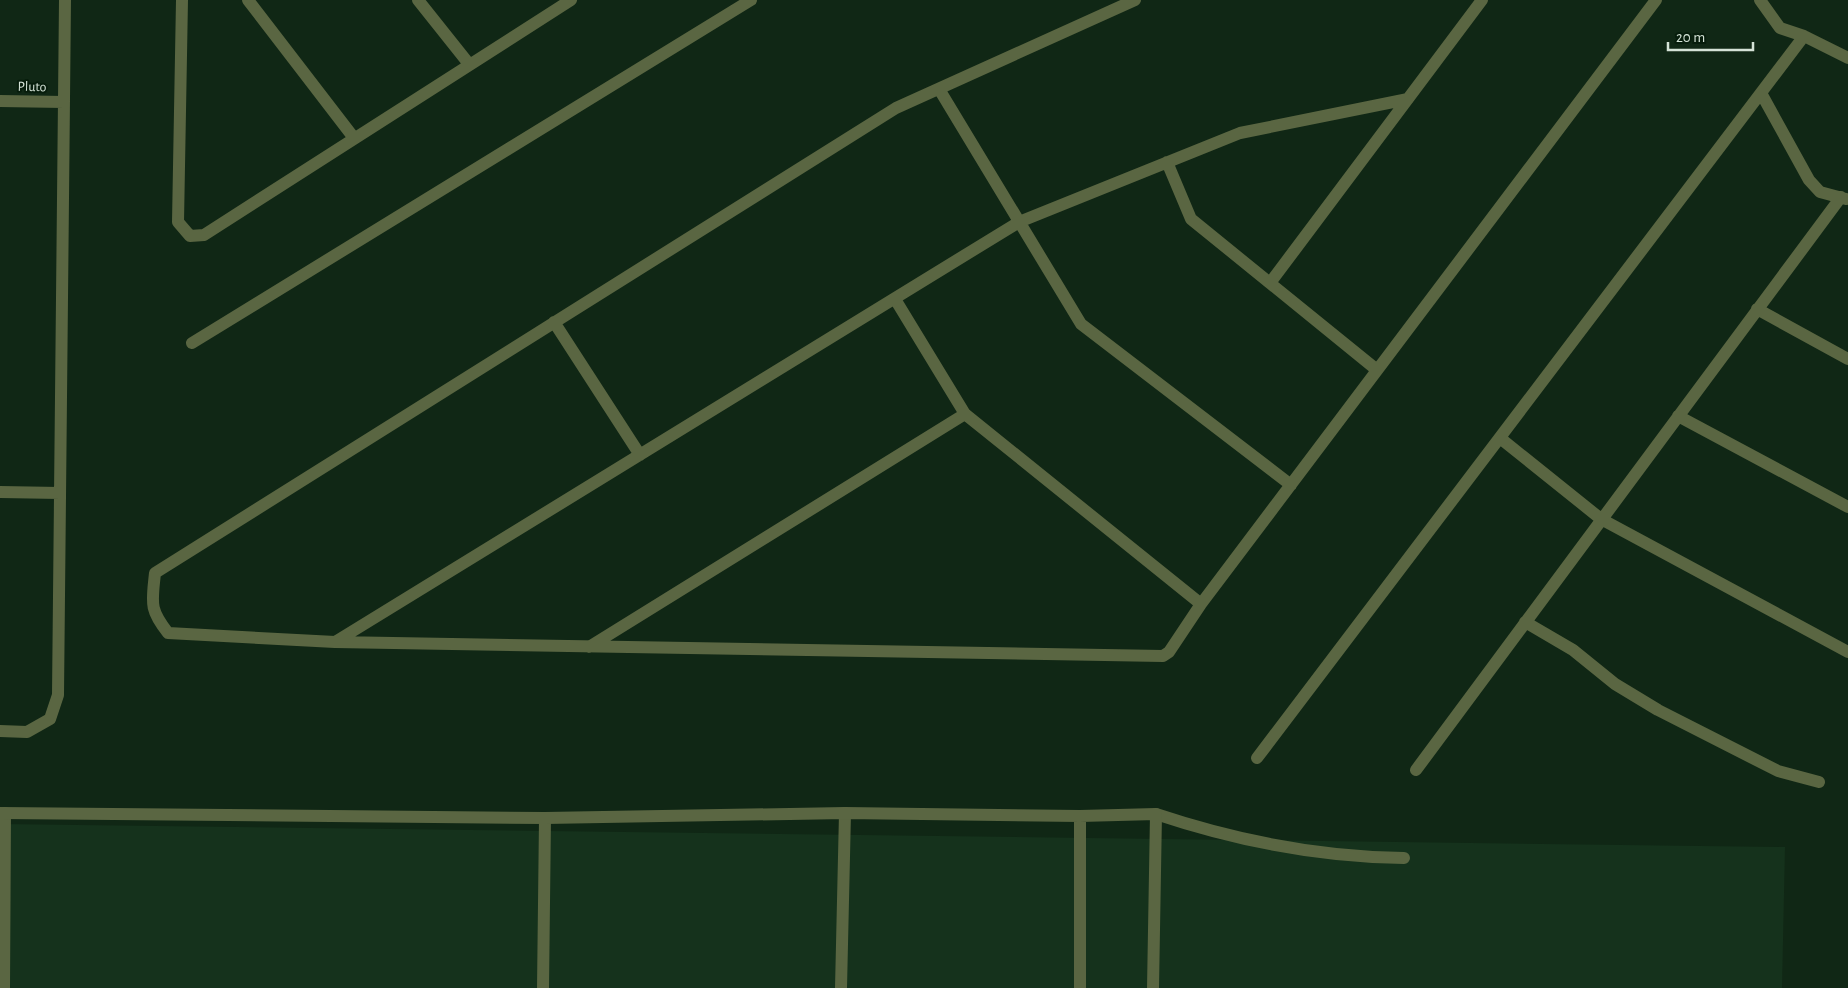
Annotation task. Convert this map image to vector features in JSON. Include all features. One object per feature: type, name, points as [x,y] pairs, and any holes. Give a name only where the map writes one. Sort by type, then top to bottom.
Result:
[{"type":"street","points":[[0,731],[27,732],[50,719],[58,695],[65,0]]},
{"type":"street","points":[[182,0],[178,222],[190,236],[204,235],[570,0]]},
{"type":"street","points":[[248,0],[354,138]]},
{"type":"street","points":[[418,0],[469,64]]},
{"type":"street","points":[[192,343],[751,0]]},
{"type":"street","points":[[1135,0],[896,108],[554,322],[155,573],[154,616],[168,633],[335,642],[1162,656],[1169,652],[1201,604],[1656,0]]},
{"type":"street","points":[[1270,283],[1482,0]]},
{"type":"street","points":[[1760,0],[1780,28],[1804,36],[1848,58]]},
{"type":"street","points":[[1257,758],[1804,36]]},
{"type":"street","points":[[939,89],[1081,324],[1291,485]]},
{"type":"street","points":[[1416,770],[1757,309],[1844,199],[1820,192],[1809,180],[1761,93]]},
{"type":"street","points":[[335,642],[1019,222],[1240,133],[1408,99]]},
{"type":"street","name":"Pluto","points":[[0,101],[64,102]]},
{"type":"street","points":[[1167,162],[1191,219],[1377,370]]},
{"type":"street","points":[[895,299],[965,414],[1201,604]]},
{"type":"street","points":[[1757,309],[1848,359]]},
{"type":"street","points":[[554,322],[640,455]]},
{"type":"street","points":[[589,647],[965,414]]},
{"type":"street","points":[[1678,416],[1848,507]]},
{"type":"street","points":[[1500,438],[1601,519],[1848,652]]},
{"type":"street","points":[[0,492],[60,493]]},
{"type":"street","points":[[1525,622],[1573,650],[1615,684],[1658,710],[1778,771],[1818,782]]},
{"type":"street","points":[[4,988],[2,813],[545,818],[845,813],[1080,816],[1156,814],[1185,824],[1293,850],[1358,857],[1404,858]]},
{"type":"street","points":[[841,988],[845,813]]},
{"type":"street","points":[[1153,988],[1156,814]]},
{"type":"street","points":[[1080,816],[1080,988]]},
{"type":"street","points":[[542,988],[545,818]]},
{"type":"shaded area","points":[[0,824],[1785,847],[1782,988],[0,988]]}]
